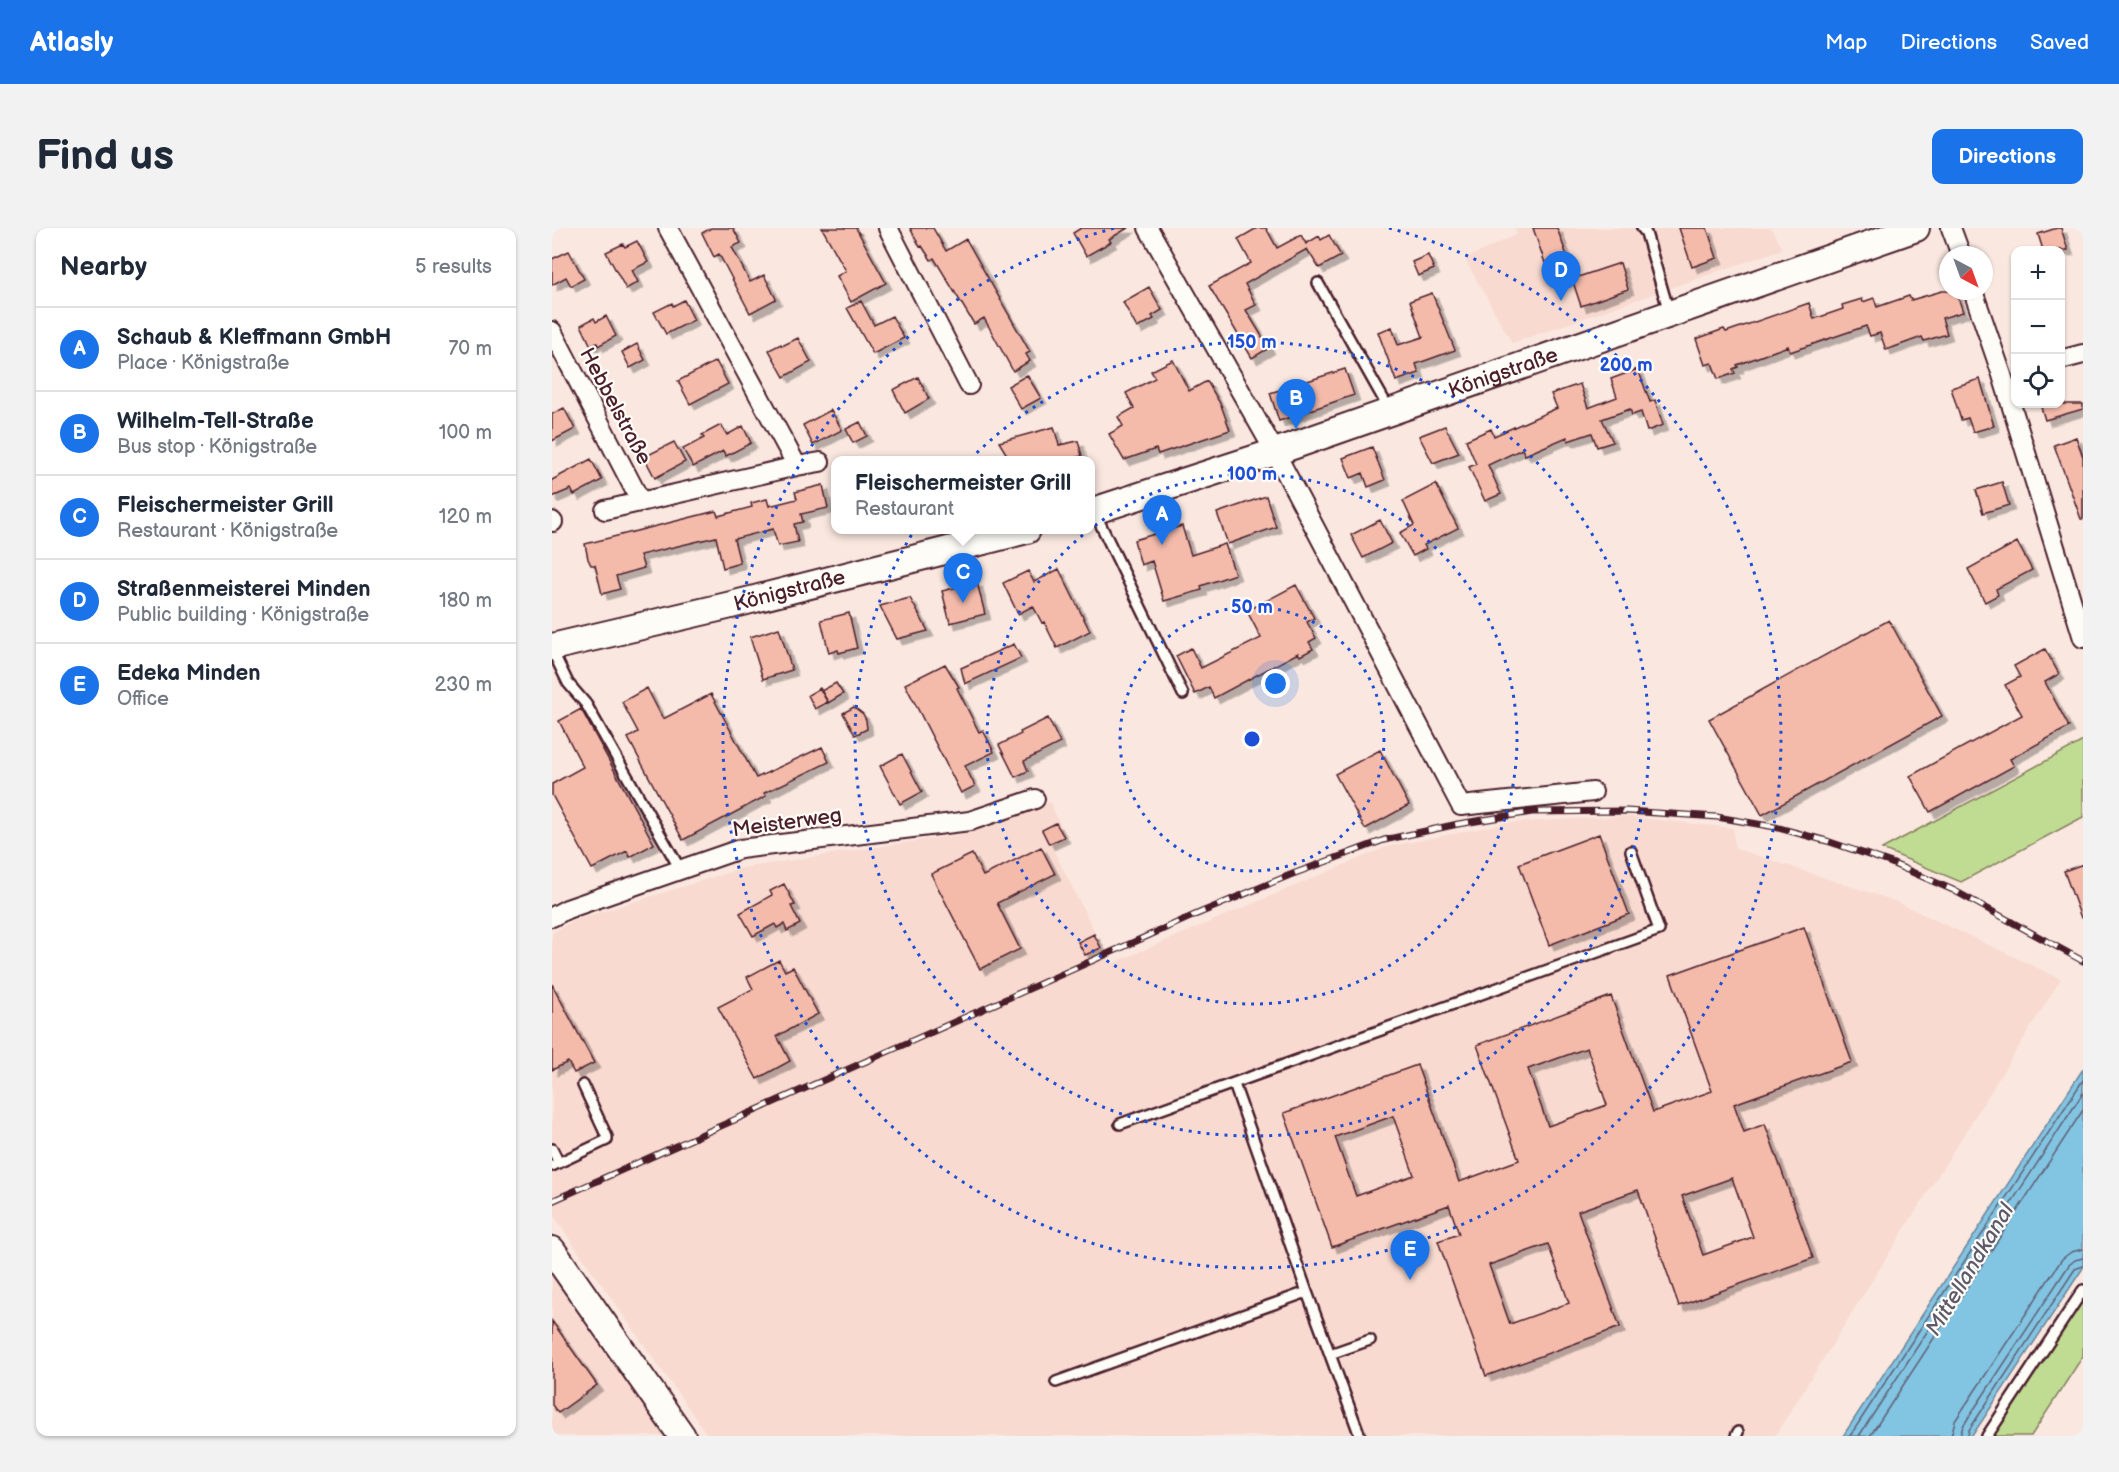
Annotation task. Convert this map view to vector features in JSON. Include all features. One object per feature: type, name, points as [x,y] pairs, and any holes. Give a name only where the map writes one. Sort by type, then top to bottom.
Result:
[{"type":"main road","name":"Königstraße","points":[[1095,511],[1275,452],[1916,228]]},
{"type":"main road","name":"Königstraße","points":[[552,649],[1011,534]]},
{"type":"main road","points":[[552,1250],[681,1436]]},
{"type":"street","points":[[668,228],[797,466]]},
{"type":"street","points":[[888,228],[969,385]]},
{"type":"street","points":[[1951,228],[1958,246]]},
{"type":"street","points":[[1155,230],[1275,452],[1461,806],[1593,792]]},
{"type":"street","points":[[1977,300],[2009,373],[2083,638]]},
{"type":"street","name":"Hebbelstraße","points":[[552,331],[641,502]]},
{"type":"street","points":[[2065,359],[2083,354]]},
{"type":"street","points":[[605,510],[820,462]]},
{"type":"street","name":"Meisterweg","points":[[552,917],[567,909],[740,849],[970,821],[1035,799]]},
{"type":"lane","points":[[1642,228],[1646,233],[1670,314]]},
{"type":"lane","points":[[1317,283],[1391,411]]},
{"type":"lane","points":[[1095,518],[1183,694]]},
{"type":"lane","points":[[552,649],[568,683],[585,704],[680,869]]},
{"type":"lane","points":[[1120,1124],[1659,930],[1630,851]]},
{"type":"lane","points":[[1234,1084],[1360,1436]]},
{"type":"lane","points":[[552,1149],[556,1164],[607,1140],[608,1137],[583,1085]]},
{"type":"lane","points":[[1987,1436],[2083,1290]]},
{"type":"lane","points":[[1056,1382],[1307,1292]]},
{"type":"lane","points":[[1330,1354],[1370,1340]]},
{"type":"shaded area","points":[[1514,228],[1771,228],[1783,249],[1512,343],[1465,259],[1517,234]]},
{"type":"shaded area","points":[[1050,802],[1067,839],[1053,849],[1111,964],[1386,847],[1507,823],[1622,816],[1733,828],[1735,848],[1895,901],[2061,979],[1775,1436],[708,1436],[552,1214],[552,933],[575,920],[742,868],[967,833]]},
{"type":"shaded area","points":[[552,1273],[666,1436],[552,1436]]},
{"type":"green space","points":[[2083,741],[2083,817],[1961,882],[1882,849]]},
{"type":"green space","points":[[2083,1299],[2083,1356],[2031,1436],[1993,1436]]},
{"type":"water","name":"Mittellandkanal","points":[[2083,1069],[2083,1268],[1972,1436],[1843,1436]]},
{"type":"building","points":[[711,228],[733,228],[741,243],[732,247],[750,282],[764,275],[776,299],[750,313],[719,254],[714,257],[702,233]]},
{"type":"building","points":[[822,228],[856,228],[886,283],[851,302],[837,276],[846,271]]},
{"type":"building","points":[[910,228],[933,228],[946,251],[966,239],[1030,352],[1026,354],[1030,361],[1013,371],[984,318],[974,324],[934,258],[931,260],[922,246],[920,247]]},
{"type":"building","points":[[1081,228],[1128,228],[1109,239],[1111,242],[1086,256],[1073,233]]},
{"type":"building","points":[[1257,228],[1266,228],[1277,248],[1301,235],[1306,244],[1319,236],[1321,240],[1329,235],[1341,256],[1319,268],[1307,249],[1245,284],[1256,305],[1246,310],[1269,348],[1252,358],[1209,286],[1251,263],[1238,239]]},
{"type":"building","points":[[1533,228],[1557,228],[1567,256],[1545,263]]},
{"type":"building","points":[[1679,228],[1707,228],[1717,258],[1692,267]]},
{"type":"building","points":[[2061,228],[2068,250],[2065,250],[2065,246],[2042,246],[2038,234]]},
{"type":"building","points":[[637,241],[648,262],[632,270],[638,282],[626,289],[606,252],[623,244],[625,247]]},
{"type":"building","points":[[569,251],[584,279],[571,286],[566,277],[552,285],[552,259]]},
{"type":"building","points":[[1428,255],[1434,269],[1418,276],[1412,262]]},
{"type":"building","points":[[1620,263],[1628,289],[1581,306],[1572,279]]},
{"type":"building","points":[[1149,287],[1162,310],[1152,316],[1154,319],[1137,328],[1123,302]]},
{"type":"building","points":[[1939,292],[1939,300],[1959,300],[1963,312],[1942,318],[1947,334],[1924,341],[1922,337],[1886,350],[1880,333],[1870,336],[1866,326],[1790,352],[1788,346],[1737,365],[1738,367],[1733,369],[1735,373],[1718,379],[1712,363],[1705,365],[1696,339],[1724,329],[1726,332],[1809,303],[1814,319],[1843,309],[1842,305],[1862,299],[1863,302],[1874,298],[1877,307],[1909,296],[1911,300]]},
{"type":"building","points":[[1432,293],[1455,350],[1416,364],[1419,373],[1396,381],[1378,332],[1392,327],[1398,345],[1423,337],[1410,301]]},
{"type":"building","points":[[684,300],[694,320],[666,334],[654,312]]},
{"type":"building","points":[[861,301],[874,325],[892,316],[904,338],[873,354],[847,308]]},
{"type":"building","points":[[606,316],[616,336],[598,346],[597,343],[591,346],[581,325],[594,318],[596,322]]},
{"type":"building","points":[[798,338],[811,362],[784,377],[769,350]]},
{"type":"building","points":[[637,344],[645,360],[630,368],[622,352]]},
{"type":"building","points":[[1173,360],[1189,391],[1207,381],[1221,405],[1230,430],[1158,454],[1156,449],[1124,460],[1109,434],[1123,426],[1118,417],[1134,408],[1126,393],[1155,378],[1151,371]]},
{"type":"building","points":[[716,361],[728,384],[690,404],[678,381]]},
{"type":"building","points":[[1345,369],[1354,395],[1279,421],[1270,393]]},
{"type":"building","points":[[1638,369],[1650,402],[1655,400],[1663,425],[1647,431],[1641,412],[1632,415],[1630,409],[1602,419],[1613,442],[1597,447],[1592,433],[1568,441],[1567,437],[1525,455],[1522,449],[1488,465],[1501,494],[1485,501],[1469,467],[1476,464],[1466,440],[1491,429],[1494,436],[1557,408],[1551,394],[1580,384],[1588,408],[1617,397],[1611,379]]},
{"type":"building","points":[[1027,375],[1041,398],[1021,409],[1008,386]]},
{"type":"building","points":[[918,377],[929,399],[905,413],[893,390]]},
{"type":"building","points":[[1980,379],[1994,426],[1973,432],[1968,418],[1961,420],[1951,388]]},
{"type":"building","points":[[2065,404],[2083,404],[2083,409],[2045,420],[2041,408],[2065,408]]},
{"type":"building","points":[[564,408],[575,429],[552,441],[552,414]]},
{"type":"building","points":[[831,410],[842,430],[813,445],[803,425]]},
{"type":"building","points":[[860,422],[867,436],[853,443],[846,429]]},
{"type":"building","points":[[721,425],[727,435],[743,426],[751,443],[726,456],[723,451],[693,467],[683,449],[704,438],[702,435]]},
{"type":"building","points":[[1445,426],[1459,453],[1433,463],[1419,436]]},
{"type":"building","points":[[1054,427],[1059,445],[1078,441],[1082,456],[1008,456],[999,442]]},
{"type":"building","points":[[2076,437],[2083,457],[2083,519],[2081,519],[2054,445]]},
{"type":"building","points":[[674,442],[685,462],[655,478],[644,457]]},
{"type":"building","points":[[1372,447],[1385,480],[1368,487],[1363,473],[1351,478],[1343,458]]},
{"type":"building","points":[[591,459],[602,480],[574,495],[571,489],[552,497],[552,480]]},
{"type":"building","points":[[2002,482],[2009,505],[1983,513],[1976,490]]},
{"type":"building","points":[[1436,484],[1458,528],[1424,545],[1426,549],[1413,556],[1400,533],[1414,525],[1403,501]]},
{"type":"building","points":[[823,485],[828,508],[801,514],[803,522],[794,524],[798,542],[778,546],[773,529],[734,539],[740,563],[723,568],[716,537],[640,555],[644,568],[616,576],[620,589],[602,594],[595,565],[591,565],[588,559],[585,544],[716,511],[718,516],[752,507],[751,503],[767,499],[769,506],[797,499],[795,492]]},
{"type":"building","points":[[1266,496],[1276,527],[1228,544],[1217,513]]},
{"type":"building","points":[[1380,520],[1392,543],[1363,558],[1351,535]]},
{"type":"building","points":[[1182,526],[1191,555],[1225,544],[1235,574],[1201,586],[1202,590],[1164,601],[1152,561],[1141,565],[1134,540]]},
{"type":"building","points":[[2017,542],[2032,570],[1996,589],[1998,595],[1985,602],[1968,569]]},
{"type":"building","points":[[1059,569],[1090,631],[1057,648],[1033,606],[1018,614],[1003,583],[1028,571],[1034,582]]},
{"type":"building","points":[[977,582],[985,614],[950,623],[942,591]]},
{"type":"building","points":[[1296,585],[1314,618],[1307,622],[1316,638],[1309,642],[1313,649],[1300,656],[1298,653],[1214,698],[1209,687],[1195,694],[1176,656],[1191,648],[1201,668],[1261,638],[1247,611]]},
{"type":"building","points":[[910,598],[928,631],[897,639],[880,606]]},
{"type":"building","points":[[849,613],[857,648],[829,653],[821,620]]},
{"type":"building","points":[[1889,620],[1942,716],[1762,815],[1709,719]]},
{"type":"building","points":[[779,628],[792,670],[763,679],[750,637]]},
{"type":"building","points":[[1014,644],[1021,658],[965,684],[961,668]]},
{"type":"building","points":[[2045,649],[2059,674],[2045,682],[2069,727],[2010,759],[2014,766],[1930,812],[1910,776],[2022,715],[2005,685],[2020,677],[2014,666]]},
{"type":"building","points":[[945,664],[959,687],[957,688],[979,732],[983,730],[994,752],[965,766],[975,786],[961,793],[905,684]]},
{"type":"building","points":[[836,683],[843,694],[828,703],[821,691]]},
{"type":"building","points":[[647,688],[663,719],[711,694],[756,778],[822,747],[829,762],[764,793],[766,796],[683,840],[628,738],[638,732],[622,702]]},
{"type":"building","points":[[820,688],[828,702],[815,709],[808,695]]},
{"type":"building","points":[[854,707],[863,714],[867,729],[855,735],[843,713]]},
{"type":"building","points":[[581,709],[654,844],[630,857],[627,851],[592,869],[552,795],[552,784],[583,767],[559,721]]},
{"type":"building","points":[[1048,718],[1060,743],[1024,761],[1028,771],[1015,777],[999,745]]},
{"type":"building","points":[[1380,750],[1409,805],[1365,829],[1335,774]]},
{"type":"building","points":[[902,754],[922,792],[900,804],[880,766]]},
{"type":"building","points":[[1056,823],[1064,837],[1049,844],[1042,830]]},
{"type":"building","points":[[1599,834],[1629,914],[1549,945],[1519,864]]},
{"type":"building","points":[[1041,847],[1055,874],[997,903],[1020,949],[980,969],[931,874],[972,854],[983,876]]},
{"type":"building","points":[[2083,864],[2083,917],[2081,918],[2064,871]]},
{"type":"building","points":[[784,884],[795,905],[791,906],[800,924],[787,931],[784,924],[777,928],[775,924],[753,936],[740,913],[772,895],[770,891]]},
{"type":"building","points":[[1804,927],[1852,1062],[1734,1104],[1744,1132],[1765,1124],[1813,1258],[1679,1306],[1638,1190],[1578,1211],[1620,1327],[1486,1376],[1438,1241],[1459,1234],[1449,1205],[1332,1247],[1284,1113],[1417,1065],[1459,1182],[1519,1160],[1477,1045],[1611,996],[1653,1112],[1712,1091],[1670,975]],"holes":[[[1587,1048],[1607,1105],[1548,1126],[1528,1069]],[[1393,1116],[1414,1175],[1356,1196],[1335,1137]],[[1732,1178],[1753,1237],[1703,1255],[1682,1196]],[[1548,1244],[1569,1303],[1510,1324],[1489,1265]]]},
{"type":"building","points":[[1094,934],[1101,948],[1085,955],[1078,942]]},
{"type":"building","points":[[779,960],[785,971],[793,967],[818,1014],[777,1036],[790,1061],[757,1079],[718,1007],[753,989],[747,977]]},
{"type":"building","points":[[552,984],[594,1063],[574,1073],[568,1062],[552,1070]]},
{"type":"building","points":[[552,1321],[597,1385],[558,1413],[552,1405]]},
{"type":"railway","points":[[552,1201],[1197,914],[1290,875],[1384,840],[1458,824],[1532,812],[1627,811],[1717,817],[1775,827],[1827,841],[1889,862],[1953,890],[2083,961]]},
{"type":"place","name":"Straßenmeisterei Minden","points":[[1561,301]]},
{"type":"place","name":"Wilhelm-Tell-Straße","points":[[1296,429]]},
{"type":"place","name":"Schaub & Kleffmann GmbH","points":[[1162,545]]},
{"type":"place","name":"Fleischermeister Grill","points":[[963,603]]},
{"type":"place","name":"Edeka Minden","points":[[1410,1280]]}]
